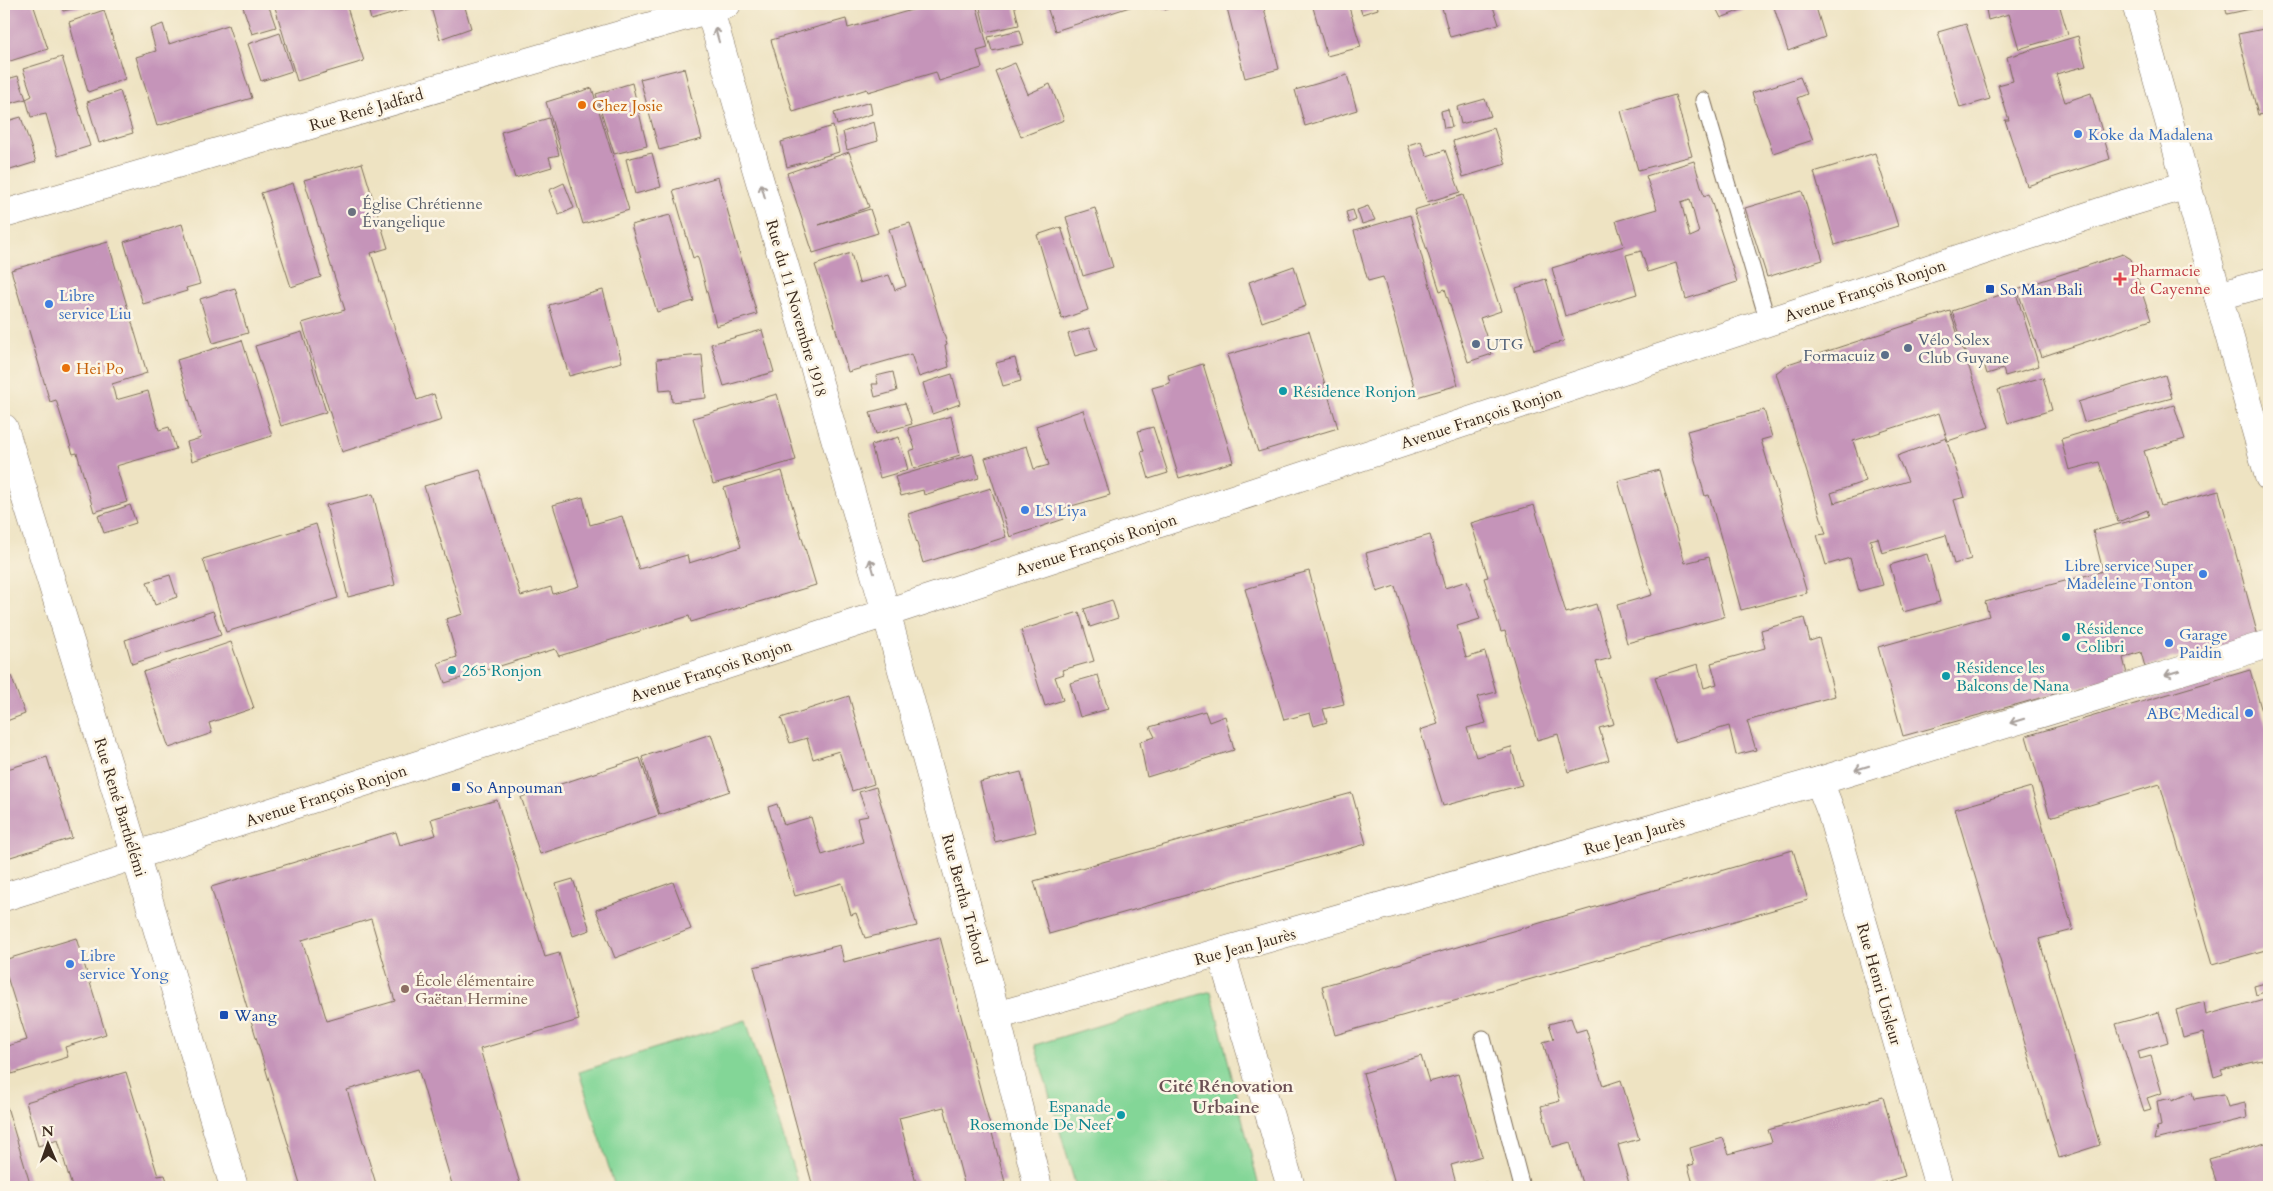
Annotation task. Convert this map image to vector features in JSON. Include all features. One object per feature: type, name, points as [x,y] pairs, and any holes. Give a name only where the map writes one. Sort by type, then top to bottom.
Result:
[{"type":"street","points":[[2136,4],[2269,477]]},
{"type":"street","name":"Rue René Jadfard","points":[[4,214],[715,6]]},
{"type":"street","name":"Rue du 11 Novembre 1918","points":[[715,6],[886,612]]},
{"type":"street","name":"Avenue François Ronjon","points":[[4,897],[886,612],[2115,207],[2187,185]]},
{"type":"street","points":[[2218,296],[2269,282]]},
{"type":"street","name":"Rue René Barthélémi","points":[[4,428],[234,1187]]},
{"type":"street","name":"Rue Bertha Tribord","points":[[886,612],[996,1016],[1038,1187]]},
{"type":"street","name":"Rue Jean Jaurès","points":[[996,1016],[1819,781],[2269,644]]},
{"type":"street","name":"Rue Henri Ursleur","points":[[1819,781],[1831,812],[1939,1187]]},
{"type":"street","points":[[1220,952],[1291,1187]]},
{"type":"lane","points":[[1704,100],[1768,322]]},
{"type":"lane","points":[[1484,1038],[1522,1187]]},
{"type":"green space","name":"Espanade Rosemonde De Neef","points":[[1211,991],[1259,1187],[1076,1187],[1035,1045]]},
{"type":"green space","points":[[746,1020],[799,1187],[615,1187],[579,1072]]},
{"type":"building","points":[[4,4],[33,4],[48,49],[4,63]]},
{"type":"building","points":[[61,4],[91,4],[92,5],[63,11]]},
{"type":"building","points":[[242,4],[268,4],[276,27],[252,34]]},
{"type":"building","points":[[274,4],[346,4],[364,61],[297,81]]},
{"type":"building","points":[[367,4],[411,4],[412,8],[371,20]]},
{"type":"building","points":[[430,4],[464,4],[471,28],[440,39]]},
{"type":"building","points":[[918,4],[976,4],[988,48],[977,51],[982,68],[939,81],[936,72],[868,92],[867,89],[793,112],[771,40],[846,19],[848,28],[919,8]]},
{"type":"building","points":[[979,4],[1014,4],[1019,25],[986,32]]},
{"type":"building","points":[[1046,4],[1139,4],[1055,31]]},
{"type":"building","points":[[1155,4],[1183,4],[1165,10],[1163,6],[1156,9]]},
{"type":"building","points":[[1226,4],[1263,4],[1279,69],[1245,78]]},
{"type":"building","points":[[1312,4],[1348,4],[1361,47],[1327,56]]},
{"type":"building","points":[[1359,4],[1377,4],[1378,9],[1362,14]]},
{"type":"building","points":[[1441,4],[1492,4],[1499,24],[1450,37]]},
{"type":"building","points":[[1714,4],[1750,4],[1751,6],[1721,18]]},
{"type":"building","points":[[1773,4],[1815,4],[1825,37],[1788,51]]},
{"type":"building","points":[[1985,4],[2059,4],[2068,34],[2019,49],[2009,14],[1988,20]]},
{"type":"building","points":[[2225,4],[2269,4],[2269,5],[2227,14]]},
{"type":"building","points":[[104,10],[125,79],[88,92],[69,22]]},
{"type":"building","points":[[163,24],[169,44],[228,25],[252,98],[157,126],[136,57],[156,51],[150,29]]},
{"type":"building","points":[[1966,24],[1990,99],[1960,108],[1938,32]]},
{"type":"building","points":[[2269,28],[2269,113],[2258,115],[2238,34]]},
{"type":"building","points":[[1020,30],[1024,44],[992,51],[988,37]]},
{"type":"building","points":[[280,33],[292,71],[261,81],[248,44]]},
{"type":"building","points":[[2078,36],[2086,66],[2056,74],[2065,102],[2091,93],[2110,159],[2027,186],[2005,120],[2009,120],[1998,85],[2013,81],[2007,57]]},
{"type":"building","points":[[62,57],[90,146],[58,156],[46,114],[31,117],[26,99],[32,96],[23,69]]},
{"type":"building","points":[[1015,63],[1028,94],[1050,84],[1064,120],[1021,137],[995,71]]},
{"type":"building","points":[[684,68],[702,139],[659,150],[640,79]]},
{"type":"building","points":[[1347,75],[1357,110],[1305,126],[1295,90]]},
{"type":"building","points":[[18,76],[26,99],[4,105],[4,80]]},
{"type":"building","points":[[1800,77],[1807,94],[1797,98],[1813,140],[1773,153],[1752,93]]},
{"type":"building","points":[[632,83],[647,146],[614,154],[596,94]]},
{"type":"building","points":[[592,88],[629,210],[583,224],[546,102]]},
{"type":"building","points":[[120,91],[133,133],[99,143],[87,102]]},
{"type":"building","points":[[1675,95],[1692,156],[1638,170],[1621,111]]},
{"type":"building","points":[[1485,99],[1491,116],[1461,124],[1457,107]]},
{"type":"building","points":[[870,102],[872,114],[837,125],[834,113]]},
{"type":"building","points":[[1448,109],[1452,127],[1444,128],[1441,111]]},
{"type":"building","points":[[21,117],[36,162],[4,172],[4,122]]},
{"type":"building","points":[[549,118],[559,155],[549,157],[552,167],[515,178],[501,132]]},
{"type":"building","points":[[874,122],[878,141],[847,150],[843,132]]},
{"type":"building","points":[[833,126],[839,152],[787,167],[781,142]]},
{"type":"building","points":[[1494,128],[1506,164],[1463,177],[1453,141]]},
{"type":"building","points":[[1421,141],[1427,156],[1445,150],[1460,192],[1427,202],[1408,145]]},
{"type":"building","points":[[849,152],[869,207],[819,225],[870,209],[878,233],[813,253],[787,173]]},
{"type":"building","points":[[652,153],[661,187],[635,194],[626,159]]},
{"type":"building","points":[[1875,153],[1898,226],[1835,245],[1814,172]]},
{"type":"building","points":[[1694,161],[1704,196],[1709,194],[1737,282],[1686,299],[1676,263],[1648,272],[1641,251],[1626,255],[1637,294],[1565,316],[1552,268],[1624,246],[1616,221],[1657,209],[1646,176]],"holes":[[[1690,199],[1699,233],[1690,237],[1681,202]]]},
{"type":"building","points":[[362,163],[388,248],[371,253],[417,400],[434,394],[442,420],[342,452],[302,323],[345,310],[304,180]]},
{"type":"building","points":[[718,177],[757,314],[716,326],[699,261],[697,256],[693,258],[673,190]]},
{"type":"building","points":[[293,183],[321,277],[291,287],[261,193]]},
{"type":"building","points":[[564,183],[574,208],[559,215],[549,190]]},
{"type":"building","points":[[1802,191],[1823,260],[1767,277],[1745,208]]},
{"type":"building","points":[[1463,195],[1501,311],[1480,318],[1492,354],[1468,362],[1445,289],[1440,291],[1414,210]]},
{"type":"building","points":[[1368,206],[1375,220],[1362,224],[1357,210]]},
{"type":"building","points":[[1095,208],[1113,267],[1083,276],[1066,217]]},
{"type":"building","points":[[1353,210],[1356,220],[1349,223],[1346,212]]},
{"type":"building","points":[[670,215],[694,301],[657,312],[631,225]]},
{"type":"building","points":[[1410,215],[1458,385],[1417,397],[1383,277],[1368,281],[1354,231]]},
{"type":"building","points":[[910,223],[947,344],[945,345],[949,367],[919,377],[911,354],[848,372],[815,265],[851,253],[859,283],[889,275],[895,290],[906,286],[889,229]]},
{"type":"building","points":[[182,224],[200,284],[186,288],[187,291],[143,304],[124,242]]},
{"type":"building","points":[[1061,227],[1088,310],[1062,319],[1037,235]]},
{"type":"building","points":[[108,242],[147,373],[112,384],[116,400],[148,391],[159,430],[169,427],[176,449],[116,466],[127,502],[94,512],[77,453],[73,454],[56,400],[50,402],[11,270]]},
{"type":"building","points":[[2123,254],[2131,259],[2151,320],[2041,357],[2017,289]]},
{"type":"building","points":[[1294,266],[1306,306],[1262,322],[1249,282]]},
{"type":"building","points":[[1546,279],[1564,341],[1534,350],[1516,288]]},
{"type":"building","points":[[235,288],[248,333],[213,343],[200,299]]},
{"type":"building","points":[[603,290],[622,362],[569,376],[549,305]]},
{"type":"building","points":[[2015,290],[2039,366],[2005,376],[2003,369],[1987,374],[1982,357],[1969,361],[1952,311]]},
{"type":"building","points":[[1950,311],[1989,427],[1948,441],[1939,413],[1853,441],[1866,481],[1831,493],[1834,503],[1908,481],[1897,456],[1946,438],[1965,497],[1954,500],[1971,559],[1954,564],[1946,535],[1882,553],[1878,538],[1870,540],[1883,585],[1859,591],[1850,558],[1826,565],[1817,535],[1826,534],[1776,373],[1788,364]]},
{"type":"building","points":[[1089,328],[1097,350],[1075,356],[1068,334]]},
{"type":"building","points":[[762,330],[774,372],[724,386],[711,344]]},
{"type":"building","name":"Résidence Ronjon","points":[[1309,331],[1338,428],[1258,452],[1227,355]]},
{"type":"building","points":[[302,332],[326,412],[281,426],[255,346]]},
{"type":"building","points":[[242,340],[272,436],[192,461],[187,442],[201,438],[177,360]]},
{"type":"building","points":[[702,355],[706,398],[672,402],[671,390],[660,391],[657,359]]},
{"type":"building","points":[[1015,358],[1021,381],[1003,386],[996,363]]},
{"type":"building","points":[[1203,364],[1233,462],[1179,478],[1152,388],[1170,383],[1168,375]]},
{"type":"building","points":[[893,372],[897,391],[875,397],[872,384],[878,384],[876,376]]},
{"type":"building","points":[[952,374],[960,404],[932,414],[923,383]]},
{"type":"building","points":[[2165,375],[2172,398],[2084,422],[2078,402]]},
{"type":"building","points":[[2043,377],[2052,410],[2008,423],[1998,390]]},
{"type":"building","points":[[777,394],[796,460],[713,484],[693,418]]},
{"type":"building","points":[[905,403],[912,424],[876,434],[870,412]]},
{"type":"building","points":[[2174,405],[2185,439],[2144,451],[2161,506],[2219,491],[2258,636],[2145,667],[2141,652],[2123,658],[2127,674],[1903,736],[1878,647],[1989,616],[1985,602],[2103,571],[2093,531],[2149,516],[2147,510],[2118,522],[2099,462],[2069,470],[2061,439]]},
{"type":"building","points":[[1083,410],[1110,495],[1061,509],[1064,519],[1010,537],[985,458],[1027,446],[1034,469],[1049,465],[1036,426]]},
{"type":"building","points":[[1764,410],[1772,437],[1761,440],[1807,593],[1741,610],[1709,495],[1705,496],[1687,431]]},
{"type":"building","points":[[951,416],[960,455],[914,469],[909,451],[915,449],[908,428]]},
{"type":"building","points":[[1153,427],[1168,473],[1149,479],[1141,452],[1144,451],[1138,431]]},
{"type":"building","points":[[899,437],[908,470],[880,478],[871,445]]},
{"type":"building","points":[[973,454],[979,478],[924,495],[923,490],[901,496],[895,477]]},
{"type":"building","points":[[480,470],[521,596],[551,587],[553,594],[579,586],[553,505],[583,497],[590,525],[622,516],[639,569],[687,555],[689,563],[741,547],[724,488],[782,471],[816,585],[691,622],[689,616],[559,656],[555,649],[445,683],[438,663],[457,657],[446,619],[463,614],[424,486]]},
{"type":"building","points":[[1659,470],[1685,563],[1709,557],[1724,617],[1627,643],[1617,605],[1652,595],[1618,481]]},
{"type":"building","points":[[991,488],[1006,537],[923,563],[908,514]]},
{"type":"building","points":[[373,494],[395,585],[348,597],[326,505]]},
{"type":"building","points":[[130,505],[136,523],[104,533],[98,516]]},
{"type":"building","points":[[1534,505],[1566,613],[1596,604],[1611,658],[1596,662],[1614,724],[1599,728],[1609,760],[1568,772],[1558,734],[1537,740],[1505,631],[1501,632],[1484,578],[1488,577],[1471,523]]},
{"type":"building","points":[[316,524],[338,598],[226,632],[203,559]]},
{"type":"building","points":[[1430,535],[1445,588],[1467,581],[1480,619],[1457,626],[1466,658],[1485,652],[1496,692],[1477,697],[1486,723],[1467,728],[1476,757],[1511,747],[1522,785],[1443,806],[1420,730],[1438,724],[1395,586],[1377,592],[1366,553]]},
{"type":"building","points":[[1927,554],[1940,602],[1903,612],[1890,565]]},
{"type":"building","points":[[1309,571],[1344,704],[1323,709],[1327,722],[1314,726],[1310,713],[1284,720],[1245,589]]},
{"type":"building","points":[[170,575],[177,597],[155,605],[147,582]]},
{"type":"building","points":[[1112,600],[1118,618],[1090,627],[1084,609]]},
{"type":"building","points":[[213,611],[221,635],[132,664],[125,640]]},
{"type":"building","points":[[1079,612],[1094,661],[1062,670],[1064,674],[1055,677],[1063,700],[1045,706],[1021,630]]},
{"type":"building","points":[[1804,618],[1810,641],[1819,638],[1835,696],[1747,721],[1756,750],[1736,755],[1729,726],[1675,742],[1655,677],[1698,664],[1704,688],[1717,684],[1711,663],[1765,648],[1761,630]]},
{"type":"building","points":[[231,642],[254,708],[209,723],[212,733],[169,748],[143,672]]},
{"type":"building","points":[[2250,670],[2269,736],[2269,949],[2212,965],[2160,784],[2050,817],[2026,736]]},
{"type":"building","points":[[10,673],[25,714],[4,722],[4,675]]},
{"type":"building","points":[[1098,675],[1108,709],[1080,717],[1070,683]]},
{"type":"building","points":[[849,696],[874,784],[852,791],[839,751],[813,759],[807,738],[790,743],[781,718]]},
{"type":"building","points":[[1205,711],[1209,722],[1225,716],[1234,750],[1147,777],[1140,742],[1155,737],[1150,727]]},
{"type":"building","points":[[711,734],[730,791],[660,815],[642,757]]},
{"type":"building","points":[[47,757],[72,838],[4,859],[4,770]]},
{"type":"building","points":[[640,758],[659,815],[540,854],[521,797]]},
{"type":"building","points":[[1021,772],[1036,832],[995,842],[980,782]]},
{"type":"building","points":[[876,787],[917,926],[865,938],[856,913],[851,915],[842,883],[795,896],[768,807],[777,804],[784,825],[811,817],[822,855],[863,842],[857,818],[868,816],[859,792]]},
{"type":"building","points":[[2031,787],[2073,930],[2039,939],[2100,1145],[2059,1158],[1955,809]]},
{"type":"building","points":[[1352,793],[1366,844],[1049,934],[1034,881]]},
{"type":"building","name":"École élémentaire Gaëtan Hermine","points":[[497,800],[545,957],[559,953],[579,1020],[480,1049],[521,1187],[442,1187],[452,1184],[418,1069],[347,1090],[377,1187],[301,1187],[211,887],[396,832],[400,845],[436,835],[431,819]],"holes":[[[371,919],[395,1001],[327,1021],[302,940]]]},
{"type":"building","points":[[1793,850],[1808,900],[1335,1035],[1322,986]]},
{"type":"building","points":[[573,879],[590,930],[573,936],[556,884]]},
{"type":"building","points":[[673,882],[691,929],[615,958],[596,910]]},
{"type":"building","points":[[940,937],[1005,1182],[983,1187],[965,1187],[944,1107],[899,1118],[917,1187],[813,1187],[754,967],[840,945],[844,962]]},
{"type":"building","points":[[76,938],[106,1034],[65,1047],[68,1057],[12,1074],[4,1047],[27,1040],[4,967],[4,960]]},
{"type":"building","points":[[2269,982],[2269,997],[2267,991],[2256,995],[2254,986]]},
{"type":"building","points":[[2264,999],[2269,1021],[2269,1067],[2266,1059],[2221,1070],[2223,1074],[2214,1077],[2203,1033],[2183,1038],[2176,1010],[2204,1002],[2206,1015]]},
{"type":"building","points":[[2159,1012],[2168,1042],[2138,1051],[2140,1059],[2151,1056],[2162,1093],[2147,1098],[2151,1109],[2144,1111],[2116,1024]]},
{"type":"building","points":[[1571,1018],[1576,1032],[1586,1029],[1603,1086],[1621,1080],[1639,1139],[1618,1145],[1630,1187],[1583,1187],[1570,1142],[1552,1147],[1541,1106],[1560,1101],[1543,1042],[1554,1039],[1549,1024]]},
{"type":"building","points":[[1421,1056],[1429,1082],[1458,1074],[1482,1156],[1451,1165],[1457,1187],[1396,1187],[1363,1073]]},
{"type":"building","points":[[126,1072],[158,1176],[165,1175],[169,1187],[72,1187],[58,1140],[38,1146],[26,1102]]},
{"type":"building","points":[[2192,1092],[2194,1099],[2224,1094],[2228,1107],[2245,1103],[2247,1118],[2154,1140],[2157,1127],[2161,1126],[2157,1101],[2172,1098],[2172,1101]]},
{"type":"building","points":[[1883,1097],[1905,1176],[1868,1187],[1784,1187],[1783,1185],[1776,1187],[1694,1187],[1688,1166],[1694,1164],[1690,1148],[1723,1138],[1729,1154],[1772,1142],[1768,1130]]},
{"type":"building","points":[[4,1105],[7,1107],[31,1187],[4,1187]]},
{"type":"building","points":[[2269,1142],[2269,1186],[2218,1187],[2209,1159]]},
{"type":"building","points":[[1486,1182],[1487,1187],[1468,1187]]},
{"type":"place","name":"Chez Josie","points":[[582,105]]},
{"type":"place","name":"Koke da Madalena","points":[[2078,134]]},
{"type":"place","name":"Église Chrétienne Évangelique","points":[[352,212]]},
{"type":"place","name":"Pharmacie de Cayenne","points":[[2120,279]]},
{"type":"place","name":"So Man Bali","points":[[1990,289]]},
{"type":"place","name":"Libre service Liu","points":[[49,304]]},
{"type":"place","name":"UTG","points":[[1476,344]]},
{"type":"place","name":"Vélo Solex Club Guyane","points":[[1908,348]]},
{"type":"place","name":"Formacuiz","points":[[1885,355]]},
{"type":"place","name":"Hei Po","points":[[66,368]]},
{"type":"place","name":"Résidence Ronjon","points":[[1283,391]]},
{"type":"place","name":"LS Liya","points":[[1025,510]]},
{"type":"place","name":"Libre service Super Madeleine Tonton","points":[[2203,574]]},
{"type":"place","name":"Résidence Colibri","points":[[2066,637]]},
{"type":"place","name":"Garage Paidin","points":[[2169,643]]},
{"type":"place","name":"265 Ronjon","points":[[452,670]]},
{"type":"place","name":"Résidence les Balcons de Nana","points":[[1946,676]]},
{"type":"place","name":"ABC Medical","points":[[2249,713]]},
{"type":"place","name":"So Anpouman","points":[[456,787]]},
{"type":"place","name":"Libre service Yong","points":[[70,964]]},
{"type":"place","name":"École élémentaire Gaëtan Hermine","points":[[405,989]]},
{"type":"place","name":"Wang","points":[[224,1015]]},
{"type":"place","name":"Espanade Rosemonde De Neef","points":[[1121,1115]]},
{"type":"district","name":"Cité Rénovation Urbaine","points":[[1226,1096]]}]
